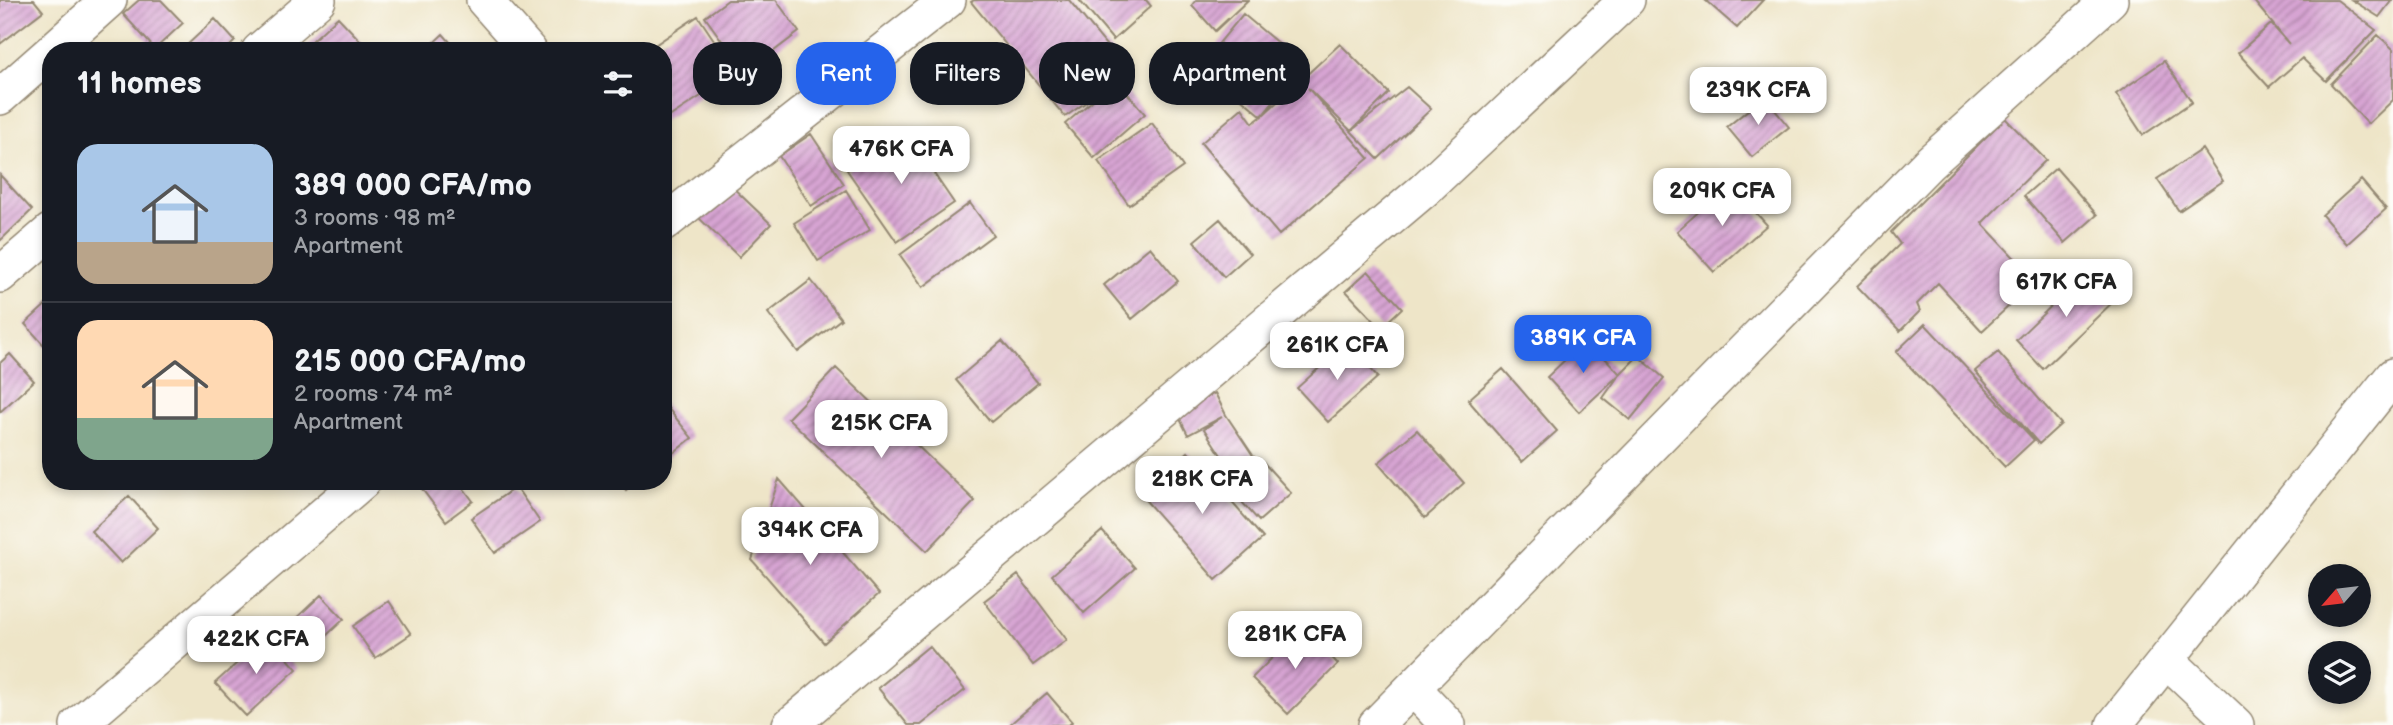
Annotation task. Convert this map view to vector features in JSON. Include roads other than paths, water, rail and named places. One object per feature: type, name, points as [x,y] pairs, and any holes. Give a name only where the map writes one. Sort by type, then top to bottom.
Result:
[{"type":"street","points":[[61,42],[109,0]]},
{"type":"street","points":[[270,42],[318,0]]},
{"type":"street","points":[[484,0],[521,42]]},
{"type":"street","points":[[672,208],[948,0]]},
{"type":"street","points":[[790,725],[1424,190],[1627,0]]},
{"type":"street","points":[[1377,725],[1928,164],[2110,0]]},
{"type":"street","points":[[0,97],[42,59]]},
{"type":"street","points":[[0,275],[42,239]]},
{"type":"street","points":[[2115,725],[2393,376]]},
{"type":"street","points":[[78,725],[352,490]]},
{"type":"street","points":[[2168,660],[2236,725]]},
{"type":"street","points":[[1413,688],[1448,725]]}]
